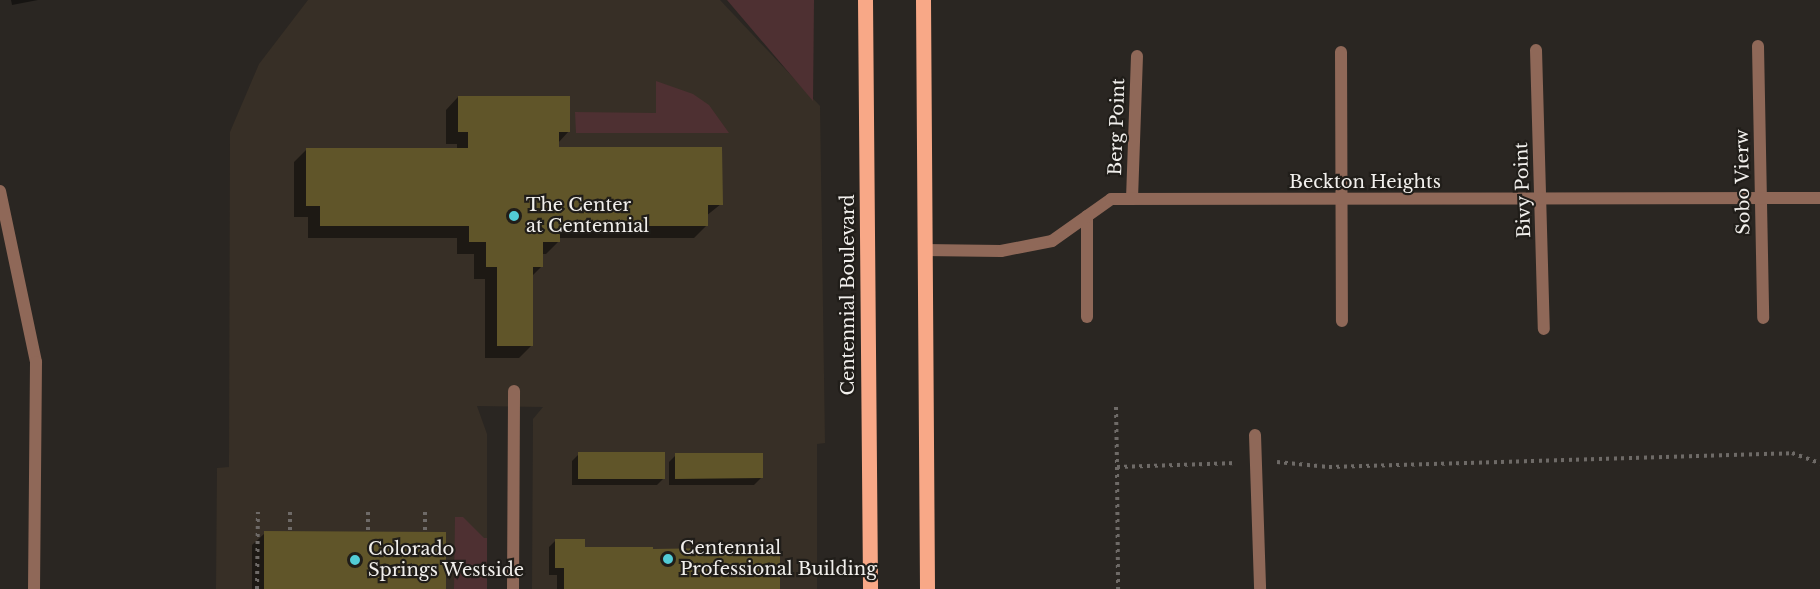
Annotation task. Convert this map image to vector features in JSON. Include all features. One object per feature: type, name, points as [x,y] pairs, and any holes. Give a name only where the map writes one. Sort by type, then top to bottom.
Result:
[{"type":"main road","name":"Centennial Boulevard","points":[[865,0],[870,589]]},
{"type":"main road","points":[[923,0],[927,589]]},
{"type":"street","name":"Sobo Vierw","points":[[1758,46],[1763,318]]},
{"type":"street","name":"Bivy Point","points":[[1536,50],[1544,329]]},
{"type":"street","points":[[1341,52],[1342,321]]},
{"type":"street","name":"Berg Point","points":[[1132,199],[1137,56]]},
{"type":"street","points":[[0,191],[36,362],[34,589]]},
{"type":"street","name":"Beckton Heights","points":[[924,250],[1000,251],[1052,241],[1111,199],[1820,198]]},
{"type":"street","points":[[1087,216],[1087,317]]},
{"type":"street","points":[[513,589],[514,391]]},
{"type":"street","points":[[1255,435],[1260,589]]},
{"type":"path","points":[[1116,407],[1118,589]]},
{"type":"path","points":[[1117,467],[1281,462],[1338,467],[1792,453],[1820,463]]},
{"type":"path","points":[[257,589],[258,512]]},
{"type":"path","points":[[290,512],[290,532]]},
{"type":"path","points":[[368,512],[368,532]]},
{"type":"path","points":[[425,512],[425,532]]},
{"type":"shaded area","points":[[308,0],[720,0],[820,106],[825,443],[817,444],[817,589],[532,589],[533,419],[543,407],[477,406],[487,434],[487,589],[216,589],[217,468],[229,467],[230,132],[259,64]]},
{"type":"shaded area","points":[[727,0],[814,0],[813,101]]},
{"type":"shaded area","points":[[656,81],[693,94],[709,105],[729,133],[576,133],[575,112],[656,113]]},
{"type":"shaded area","points":[[455,517],[463,517],[484,538],[487,538],[487,589],[454,589]]},
{"type":"building","name":"The Center at Centennial","points":[[458,96],[570,96],[570,132],[559,132],[559,147],[722,147],[723,205],[708,205],[708,226],[560,226],[560,242],[543,242],[543,267],[533,267],[533,346],[497,346],[497,267],[486,267],[486,242],[469,242],[469,226],[320,226],[320,206],[306,206],[306,148],[468,148],[468,132],[458,132]]},
{"type":"building","points":[[578,452],[665,452],[665,479],[578,479]]},
{"type":"building","points":[[675,453],[763,453],[763,478],[675,479]]},
{"type":"building","name":"Colorado Springs Westside","points":[[264,531],[446,532],[446,589],[264,589]]},
{"type":"building","name":"Centennial Professional Building","points":[[555,539],[585,539],[585,547],[653,547],[653,549],[780,547],[780,589],[564,589],[564,568],[555,568]]},
{"type":"place","name":"The Center at Centennial","points":[[514,216]]},
{"type":"place","name":"Centennial Professional Building","points":[[668,559]]},
{"type":"place","name":"Colorado Springs Westside","points":[[355,560]]}]
